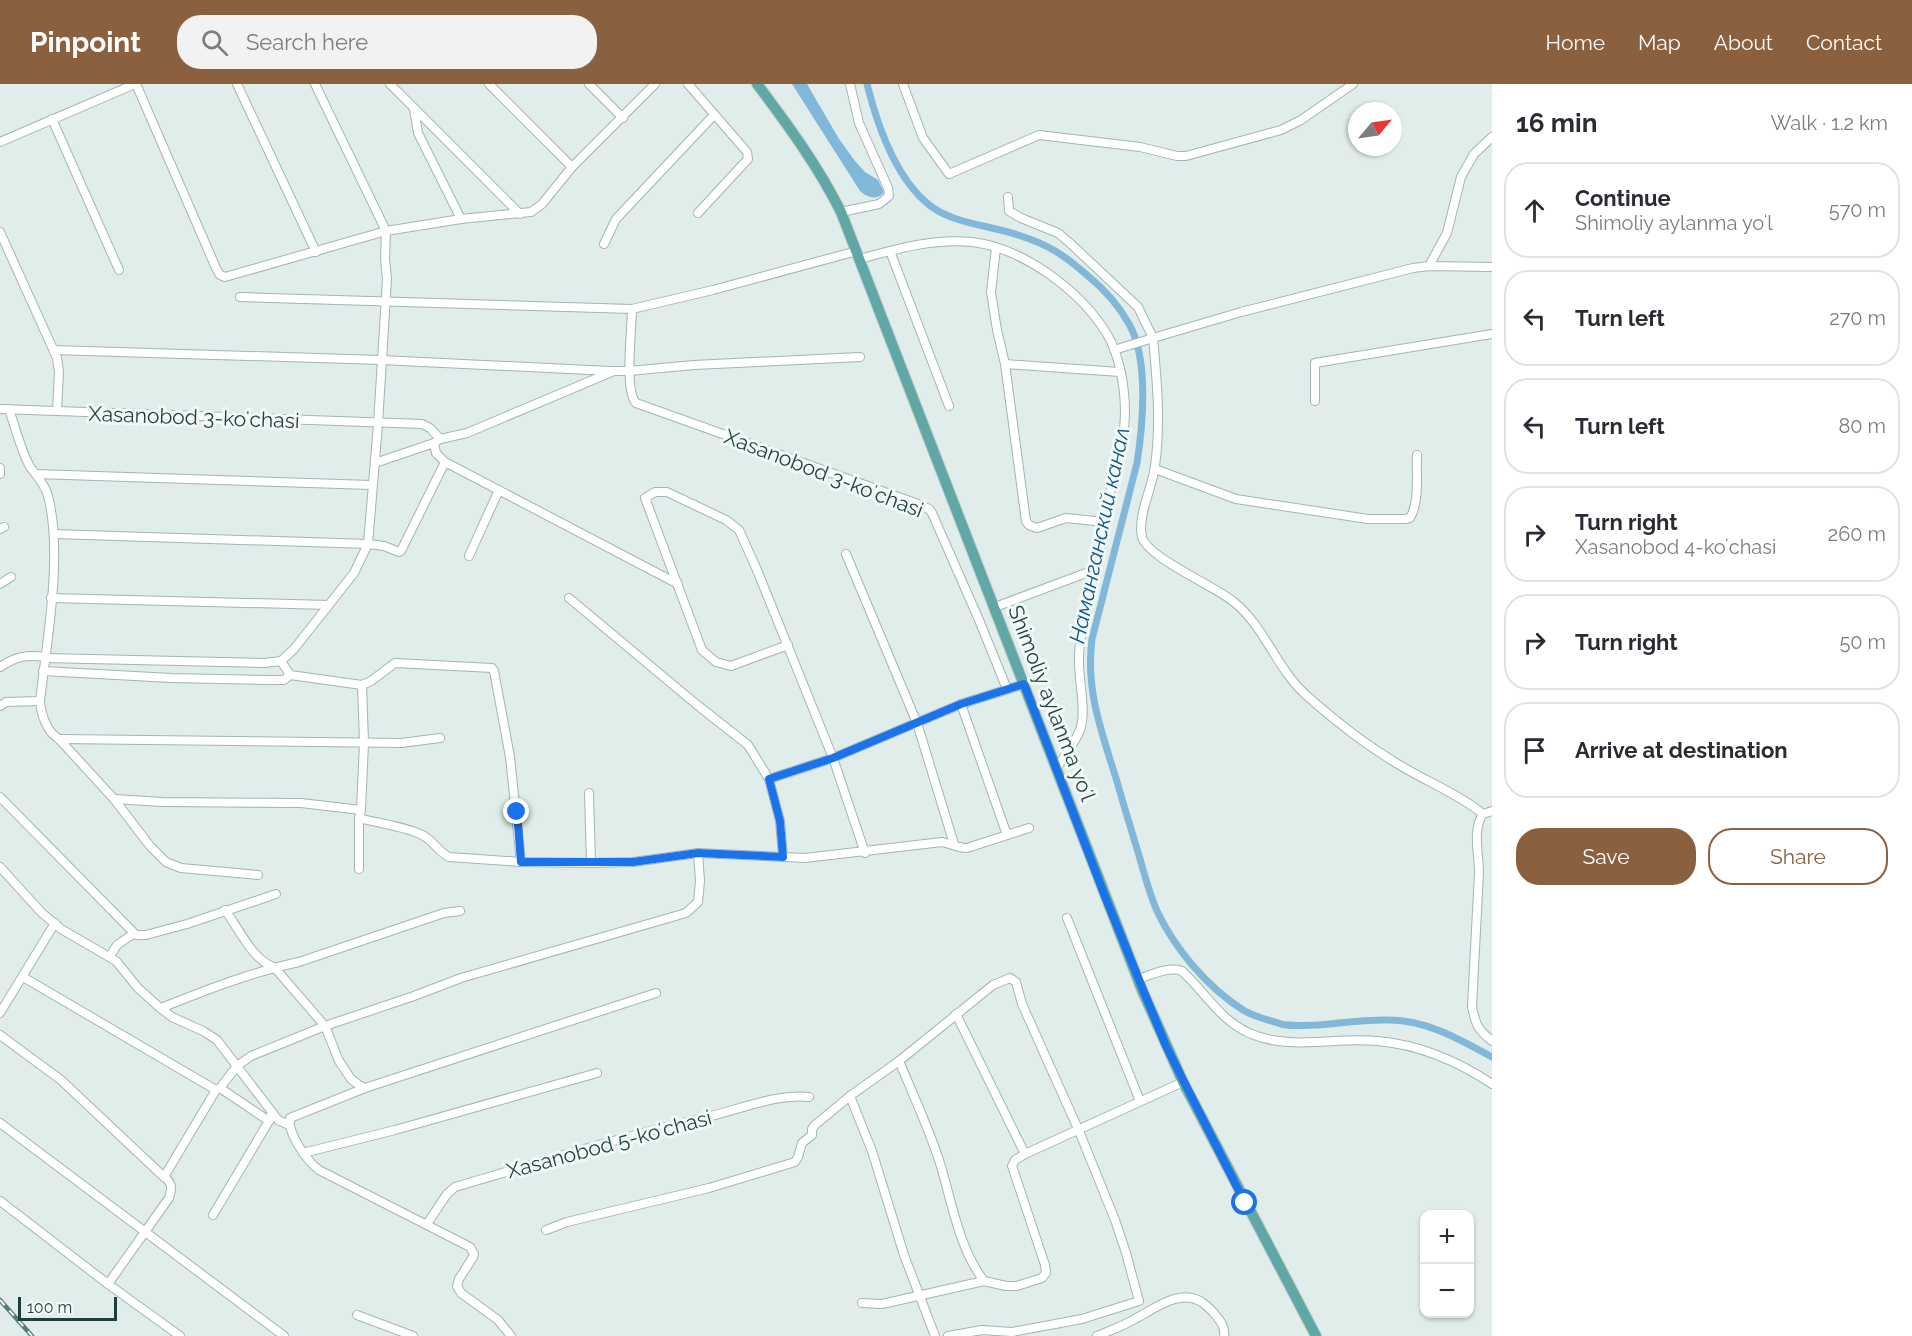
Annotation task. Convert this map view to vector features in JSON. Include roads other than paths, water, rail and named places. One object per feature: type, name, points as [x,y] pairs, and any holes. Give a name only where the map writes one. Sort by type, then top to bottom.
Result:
[{"type":"main road","name":"Shimoliy aylanma yoʻl","points":[[757,84],[812,159],[841,212],[1138,979],[1183,1082],[1316,1336]]},
{"type":"street","points":[[0,142],[133,84],[220,275],[225,278],[386,231],[536,210],[572,168],[656,84]]},
{"type":"street","points":[[237,84],[316,252]]},
{"type":"street","points":[[0,667],[26,655],[264,663],[281,661],[294,649],[354,573],[368,544],[387,279],[386,231],[315,84]]},
{"type":"street","points":[[390,84],[520,214]]},
{"type":"street","points":[[489,84],[572,168]]},
{"type":"street","points":[[589,84],[623,118]]},
{"type":"street","points":[[688,84],[749,157],[698,213]]},
{"type":"street","points":[[841,212],[879,204],[889,196],[888,188],[859,123],[850,84]]},
{"type":"street","points":[[903,84],[923,138],[949,174],[1039,135],[1140,147],[1186,156],[1281,130],[1301,120],[1353,84]]},
{"type":"street","points":[[414,109],[418,133],[461,219]]},
{"type":"street","points":[[604,244],[616,219],[714,115]]},
{"type":"street","points":[[52,119],[118,270]]},
{"type":"street","points":[[1429,266],[1447,232],[1461,177],[1474,154],[1492,137]]},
{"type":"street","points":[[1008,197],[1009,211],[1058,233],[1138,307],[1150,340],[1158,391],[1158,438],[1155,469],[1141,528],[1143,539],[1148,546],[1232,600],[1259,628],[1273,654],[1303,692],[1339,723],[1392,761],[1488,812],[1479,820],[1477,828],[1479,870],[1472,1007],[1480,1032],[1492,1041]]},
{"type":"street","points":[[0,232],[54,350],[59,367],[57,411]]},
{"type":"street","points":[[240,297],[632,309],[859,255],[918,244],[974,242],[1027,260],[1070,290],[1117,349],[1125,413],[1123,446],[1112,482],[1079,656],[1082,719],[1080,730],[1056,769]]},
{"type":"street","points":[[996,249],[991,292],[1005,364],[1025,515],[1029,525],[1037,528],[1066,518],[1105,522]]},
{"type":"street","points":[[890,251],[949,406]]},
{"type":"street","points":[[1117,349],[1324,290],[1413,268],[1492,267]]},
{"type":"street","points":[[629,371],[632,309]]},
{"type":"street","points":[[1315,401],[1315,363],[1492,334]]},
{"type":"street","points":[[54,350],[381,360],[614,371],[860,357]]},
{"type":"street","points":[[1005,364],[1120,372]]},
{"type":"street","points":[[375,463],[467,433],[614,371]]},
{"type":"street","name":"Xasanobod 3-koʻchasi","points":[[629,371],[631,396],[636,403],[929,509],[1007,689]]},
{"type":"street","points":[[4,409],[23,452],[43,484],[48,497],[54,534],[51,598],[40,701],[40,708],[47,726],[166,862],[182,868],[258,874]]},
{"type":"street","name":"Xasanobod 3-koʻchasi","points":[[4,409],[427,426],[437,441]]},
{"type":"street","points":[[437,441],[436,453],[445,462],[678,584]]},
{"type":"street","points":[[1155,469],[1236,499],[1368,519],[1406,519],[1410,518],[1413,513],[1417,455]]},
{"type":"street","points":[[54,534],[368,544],[384,546],[397,552],[401,551],[445,462]]},
{"type":"street","points":[[0,468],[0,474]]},
{"type":"street","points":[[36,474],[372,485]]},
{"type":"street","points":[[469,556],[499,490]]},
{"type":"street","points":[[788,645],[731,666],[716,662],[702,650],[645,500],[647,496],[655,492],[667,492],[726,520],[739,530],[788,645],[833,758],[865,853]]},
{"type":"street","points":[[846,554],[917,723],[954,844]]},
{"type":"street","points":[[995,607],[1094,570]]},
{"type":"street","points":[[0,584],[11,577]]},
{"type":"street","points":[[51,598],[329,606]]},
{"type":"street","points":[[569,598],[748,745],[769,779],[780,821],[783,857]]},
{"type":"street","points":[[281,661],[290,675]]},
{"type":"street","points":[[43,671],[171,678],[270,680],[284,680],[290,675],[362,685],[395,663],[492,668],[510,757],[521,862]]},
{"type":"street","points":[[769,779],[833,758],[961,704],[1024,684]]},
{"type":"street","points":[[359,869],[364,742],[362,685]]},
{"type":"street","points":[[0,706],[6,702],[40,701]]},
{"type":"street","points":[[961,704],[1007,835]]},
{"type":"street","points":[[59,739],[401,743],[441,738]]},
{"type":"street","points":[[589,793],[591,863]]},
{"type":"street","points":[[0,797],[133,934],[138,936],[187,924],[276,894]]},
{"type":"street","points":[[114,800],[301,803],[360,814],[424,836],[449,857],[521,862],[633,862],[698,853],[805,858],[865,853],[934,843],[954,844],[960,848],[967,848],[1029,828]]},
{"type":"street","points":[[164,1177],[218,1089],[237,1066],[260,1052],[325,1026],[461,978],[686,913],[698,902],[700,881],[698,853]]},
{"type":"street","points":[[0,867],[54,923],[110,956],[120,964],[138,988],[172,1017],[210,1035],[222,1046],[270,1116]]},
{"type":"street","points":[[225,910],[255,954],[266,964],[274,967],[325,1026],[339,1061],[351,1079],[365,1088]]},
{"type":"street","points":[[161,1008],[274,967],[299,962],[444,913],[460,911]]},
{"type":"street","points":[[1066,918],[1140,1101]]},
{"type":"street","points":[[0,1013],[54,923]]},
{"type":"street","points":[[110,956],[117,945],[133,934]]},
{"type":"street","points":[[1138,979],[1167,970],[1182,971],[1225,1019],[1248,1033],[1271,1041],[1376,1041],[1420,1048],[1478,1074],[1492,1084]]},
{"type":"street","points":[[23,976],[218,1089],[289,1125]]},
{"type":"street","points":[[546,1230],[567,1222],[709,1188],[795,1162],[800,1146],[812,1135],[815,1125],[993,985],[1008,978],[1014,980],[1022,1004],[1079,1131],[1126,1253],[1139,1301],[1147,1311]]},
{"type":"street","points":[[510,1336],[498,1320],[461,1293],[457,1286],[474,1254],[470,1247],[319,1170],[303,1153],[289,1125],[290,1118],[365,1088],[656,993]]},
{"type":"street","points":[[956,1014],[1025,1154]]},
{"type":"street","points":[[0,1035],[61,1080],[169,1180],[172,1188],[170,1198],[108,1284]]},
{"type":"street","points":[[899,1061],[938,1159],[963,1242],[976,1270],[984,1281]]},
{"type":"street","points":[[303,1153],[417,1124],[597,1073]]},
{"type":"street","points":[[862,1303],[882,1304],[984,1281],[1017,1286],[1042,1278],[1046,1273],[1011,1166],[1015,1160],[1183,1082]]},
{"type":"street","name":"Xasanobod 5-koʻchasi","points":[[427,1224],[455,1186],[751,1104],[794,1096],[809,1097]]},
{"type":"street","points":[[850,1096],[872,1151],[904,1256],[935,1336]]},
{"type":"street","points":[[213,1215],[270,1116]]},
{"type":"street","points":[[0,1123],[284,1336]]},
{"type":"street","points":[[0,1201],[180,1336]]},
{"type":"street","points":[[1097,1336],[1134,1320],[1157,1305],[1191,1298],[1202,1302],[1220,1319],[1225,1332],[1224,1336]]},
{"type":"street","points":[[948,1336],[982,1330],[1012,1332],[1082,1319],[1139,1301]]},
{"type":"street","points":[[357,1315],[413,1336]]},
{"type":"water","points":[[792,84],[807,84],[839,139],[855,161],[865,172],[878,180],[884,192],[881,195],[872,198],[860,191]]},
{"type":"waterway","name":"Наманганский канал","points":[[867,84],[889,149],[916,193],[928,204],[948,216],[1029,239],[1063,256],[1111,298],[1125,317],[1135,338],[1140,355],[1143,392],[1137,463],[1092,639],[1090,658],[1093,695],[1101,731],[1148,886],[1164,925],[1205,979],[1230,1001],[1257,1016],[1295,1026],[1372,1020],[1417,1023],[1443,1032],[1492,1057]]},
{"type":"railway","points":[[0,1300],[32,1336]]}]
